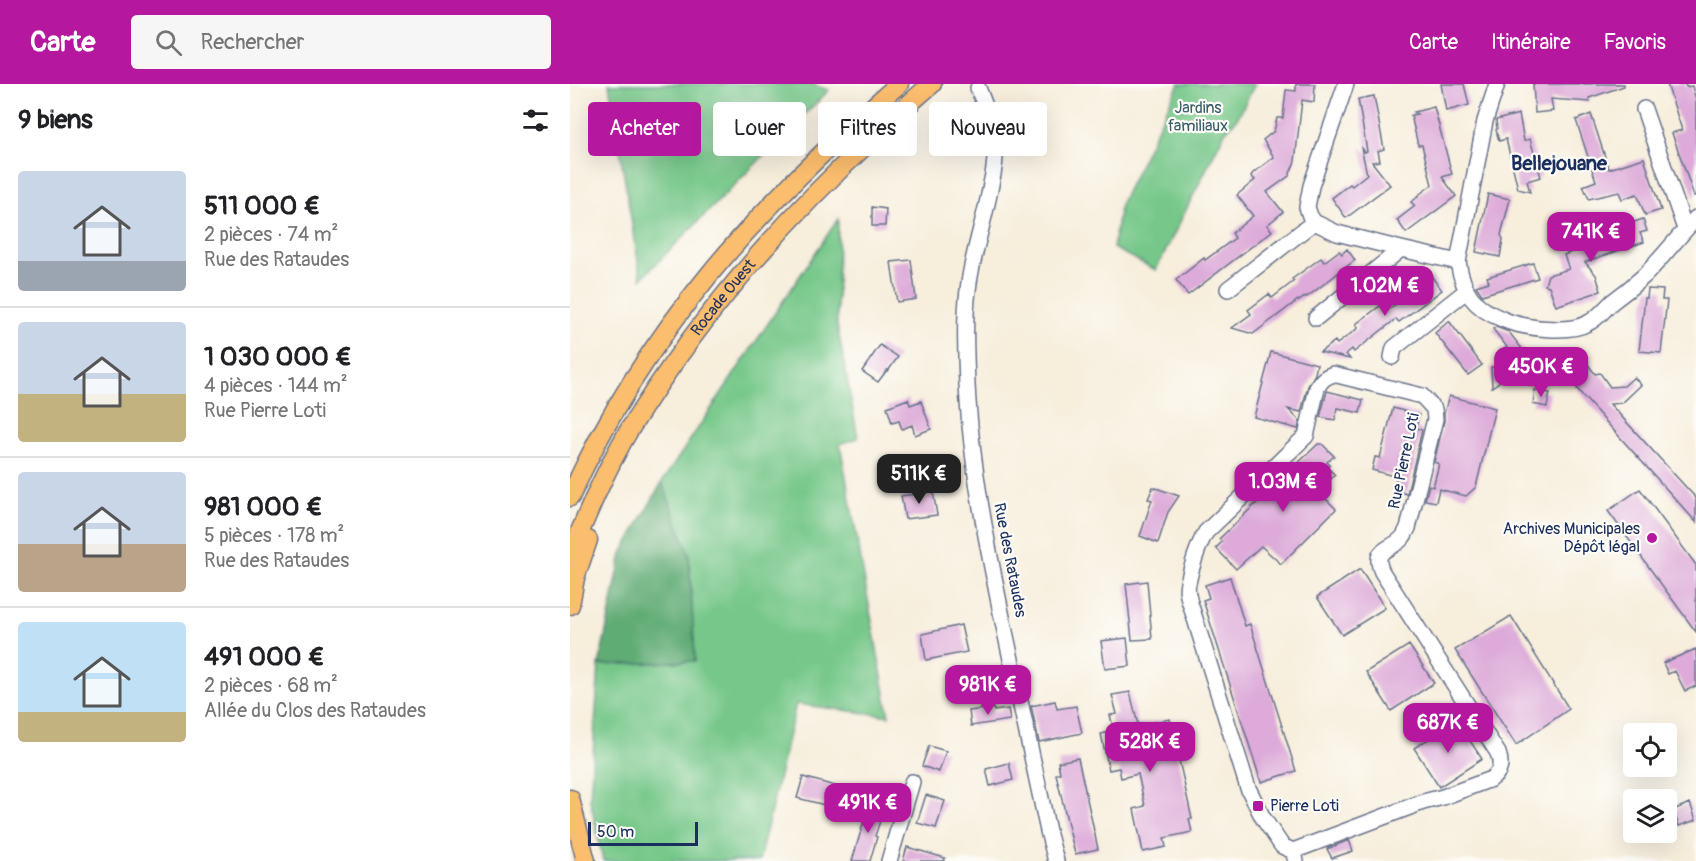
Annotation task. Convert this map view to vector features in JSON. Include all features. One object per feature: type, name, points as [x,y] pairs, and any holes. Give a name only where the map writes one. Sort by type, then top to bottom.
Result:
[{"type":"main road","name":"Rocade Ouest","points":[[570,496],[587,459],[614,412],[663,333],[703,281],[781,193],[898,84]]},
{"type":"main road","name":"Rocade Ouest","points":[[570,556],[586,516],[628,433],[683,347],[761,250],[838,170],[932,84]]},
{"type":"main road","points":[[570,605],[575,578],[628,433]]},
{"type":"main road","points":[[570,482],[587,459]]},
{"type":"main road","points":[[570,799],[586,861]]},
{"type":"street","points":[[1346,84],[1311,186],[1307,207],[1310,216],[1314,222],[1337,233],[1458,262]]},
{"type":"street","points":[[1497,84],[1485,121],[1458,262],[1466,291],[1479,307],[1506,321],[1524,325],[1560,328],[1588,323],[1644,275],[1696,218]]},
{"type":"street","name":"Rue des Rataudes","points":[[978,88],[986,108],[995,145],[990,193],[973,258],[968,291],[967,376],[973,446],[990,560],[1056,861]]},
{"type":"street","points":[[1644,109],[1685,230]]},
{"type":"street","points":[[1228,289],[1314,222]]},
{"type":"street","points":[[1316,318],[1401,249]]},
{"type":"street","points":[[1392,357],[1394,348],[1466,291]]},
{"type":"street","name":"Rue Pierre Loti","points":[[1333,374],[1422,396],[1434,409],[1435,419],[1408,528],[1404,536],[1380,554],[1378,560],[1382,572],[1501,760],[1497,775],[1491,779],[1424,802],[1294,856],[1282,846],[1263,818],[1248,788],[1187,592],[1201,540],[1206,532],[1306,436],[1317,388],[1326,376],[1333,374]]},
{"type":"street","points":[[889,861],[912,782]]},
{"type":"green space","points":[[609,84],[811,84],[829,90],[806,113],[806,102],[713,102],[713,156],[763,156],[641,279],[621,156],[701,156],[701,102],[612,102]]},
{"type":"green space","name":"Jardins familiaux","points":[[1179,84],[1255,84],[1237,119],[1225,132],[1156,270],[1113,248],[1120,205]]},
{"type":"green space","points":[[838,219],[837,325],[858,438],[840,444],[889,716],[796,704],[759,861],[603,861],[590,799],[599,665],[695,661],[689,555],[662,482]]},
{"type":"green space","points":[[662,482],[689,555],[695,661],[599,665],[622,553]]},
{"type":"building","points":[[1296,84],[1315,84],[1314,102],[1302,100],[1295,161],[1289,176],[1267,192],[1283,212],[1267,225],[1272,231],[1188,295],[1176,280],[1235,238],[1232,233],[1253,216],[1237,195],[1255,180],[1251,176],[1253,173],[1274,157],[1263,140],[1274,131],[1277,118],[1283,118],[1286,90],[1296,91]]},
{"type":"building","points":[[1441,84],[1464,84],[1469,105],[1446,111]]},
{"type":"building","points":[[1533,84],[1624,84],[1624,86],[1589,98],[1590,102],[1551,99],[1553,111],[1535,113]]},
{"type":"building","points":[[1667,84],[1692,86],[1696,100],[1696,196],[1694,196],[1672,133],[1682,130]]},
{"type":"building","points":[[1374,96],[1384,149],[1378,151],[1380,161],[1372,162],[1390,185],[1346,218],[1332,198],[1367,174],[1361,147],[1365,152],[1367,151],[1358,99]]},
{"type":"building","points":[[1434,107],[1452,174],[1442,177],[1456,196],[1406,233],[1397,220],[1415,206],[1411,202],[1417,196],[1432,185],[1422,145],[1418,145],[1411,115],[1417,114],[1414,112]]},
{"type":"building","points":[[1519,114],[1524,141],[1530,139],[1541,177],[1527,181],[1530,192],[1518,189],[1506,139],[1499,141],[1496,130],[1496,120]]},
{"type":"building","points":[[1591,114],[1609,169],[1644,158],[1661,210],[1645,215],[1637,194],[1622,199],[1619,192],[1589,199],[1583,186],[1596,181],[1576,120]]},
{"type":"building","points":[[1488,194],[1510,199],[1501,235],[1503,239],[1500,257],[1476,252]]},
{"type":"building","points":[[872,207],[886,209],[885,226],[872,226]]},
{"type":"building","points":[[1643,219],[1647,231],[1640,233],[1644,242],[1585,262],[1596,275],[1601,291],[1556,306],[1549,286],[1545,285],[1548,275],[1569,269],[1564,255],[1593,244],[1591,237]]},
{"type":"building","points":[[1347,249],[1355,260],[1307,297],[1298,300],[1253,334],[1232,328],[1251,314],[1248,310],[1269,294],[1272,298],[1294,281],[1292,279],[1321,258],[1324,262],[1339,251],[1342,254]]},
{"type":"building","points":[[911,260],[916,299],[897,302],[891,262]]},
{"type":"building","points":[[1533,263],[1538,278],[1482,295],[1476,286],[1489,282],[1487,277]]},
{"type":"building","points":[[1424,277],[1427,281],[1432,277],[1442,290],[1399,322],[1396,319],[1354,352],[1352,349],[1346,354],[1350,359],[1320,352],[1335,341],[1337,344],[1358,328],[1356,324],[1384,303],[1389,309],[1411,293],[1408,288],[1412,285],[1408,280]]},
{"type":"building","points":[[1648,289],[1663,290],[1662,300],[1667,300],[1661,353],[1639,351]]},
{"type":"building","points":[[1449,321],[1482,365],[1468,375],[1435,333]]},
{"type":"building","points":[[1496,327],[1509,332],[1543,376],[1529,386],[1518,372],[1513,375],[1511,373],[1492,387],[1491,367],[1501,367],[1500,351],[1507,347],[1493,329]]},
{"type":"building","points":[[880,345],[898,357],[878,382],[862,371]]},
{"type":"building","points":[[1578,351],[1595,374],[1600,373],[1610,387],[1624,386],[1634,377],[1641,385],[1622,403],[1610,404],[1696,498],[1696,522],[1582,395],[1560,365]]},
{"type":"building","points":[[1271,352],[1317,364],[1301,412],[1288,409],[1300,421],[1298,429],[1254,417]]},
{"type":"building","points":[[1535,390],[1550,393],[1547,407],[1533,404]]},
{"type":"building","points":[[1327,391],[1363,400],[1360,413],[1338,408],[1335,420],[1320,417]]},
{"type":"building","points":[[1449,396],[1495,408],[1476,487],[1466,496],[1439,489],[1436,502],[1425,500],[1429,485],[1433,487],[1439,464],[1434,462]]},
{"type":"building","points":[[908,399],[910,405],[921,401],[931,429],[915,435],[912,425],[902,429],[899,421],[892,423],[887,407]]},
{"type":"building","points":[[1393,408],[1419,415],[1416,428],[1422,430],[1407,494],[1393,490],[1397,477],[1372,470],[1375,457],[1380,458]]},
{"type":"building","points":[[1318,444],[1322,444],[1334,456],[1327,462],[1330,465],[1327,467],[1335,475],[1318,491],[1336,509],[1281,564],[1261,546],[1236,569],[1216,548],[1222,542],[1219,539]]},
{"type":"building","points":[[1153,487],[1179,496],[1168,512],[1158,543],[1140,536],[1152,500],[1148,499]]},
{"type":"building","name":"Archives Municipales Dépôt légal","points":[[1640,489],[1696,565],[1696,632],[1608,511]]},
{"type":"building","points":[[933,491],[937,515],[905,519],[901,496]]},
{"type":"building","points":[[1360,569],[1385,608],[1342,635],[1317,597]]},
{"type":"building","points":[[1230,577],[1245,626],[1250,624],[1296,771],[1261,782],[1203,600],[1209,598],[1205,585]]},
{"type":"building","points":[[1147,581],[1152,639],[1132,640],[1126,584]]},
{"type":"building","points":[[1511,616],[1569,709],[1516,745],[1455,650]]},
{"type":"building","points":[[961,625],[967,652],[926,660],[922,634]]},
{"type":"building","points":[[1127,638],[1130,666],[1105,669],[1101,641]]},
{"type":"building","points":[[1409,645],[1434,683],[1391,711],[1366,672]]},
{"type":"building","points":[[1696,649],[1696,686],[1685,691],[1675,671],[1668,674],[1663,663]]},
{"type":"building","points":[[1130,692],[1138,725],[1170,719],[1192,819],[1189,819],[1192,832],[1164,838],[1166,847],[1143,852],[1134,809],[1145,806],[1138,774],[1121,778],[1119,768],[1109,770],[1101,734],[1114,731],[1110,715],[1117,714],[1112,695]]},
{"type":"building","points":[[1055,701],[1057,709],[1076,706],[1082,733],[1039,742],[1031,706]]},
{"type":"building","points":[[993,708],[994,711],[1008,709],[1010,720],[971,726],[969,711]]},
{"type":"building","points":[[1457,721],[1482,759],[1439,787],[1414,748]]},
{"type":"building","points":[[929,746],[946,751],[939,772],[922,766]]},
{"type":"building","points":[[1078,758],[1098,849],[1075,854],[1056,774],[1060,773],[1058,762]]},
{"type":"building","points":[[1009,763],[1013,780],[990,786],[986,769]]},
{"type":"building","points":[[803,777],[835,786],[829,806],[797,798]]},
{"type":"building","points":[[926,795],[945,801],[936,828],[917,823]]},
{"type":"building","points":[[1690,803],[1696,820],[1679,826],[1677,808]]},
{"type":"building","points":[[869,804],[884,809],[870,861],[852,861]]},
{"type":"building","points":[[1349,840],[1353,851],[1332,858],[1327,849]]},
{"type":"building","points":[[907,847],[945,858],[944,861],[903,861]]},
{"type":"place","name":"Archives Municipales Dépôt légal","points":[[1652,538]]},
{"type":"place","name":"Pierre Loti","points":[[1258,806]]},
{"type":"district","name":"Bellejouane","points":[[1559,163]]}]
